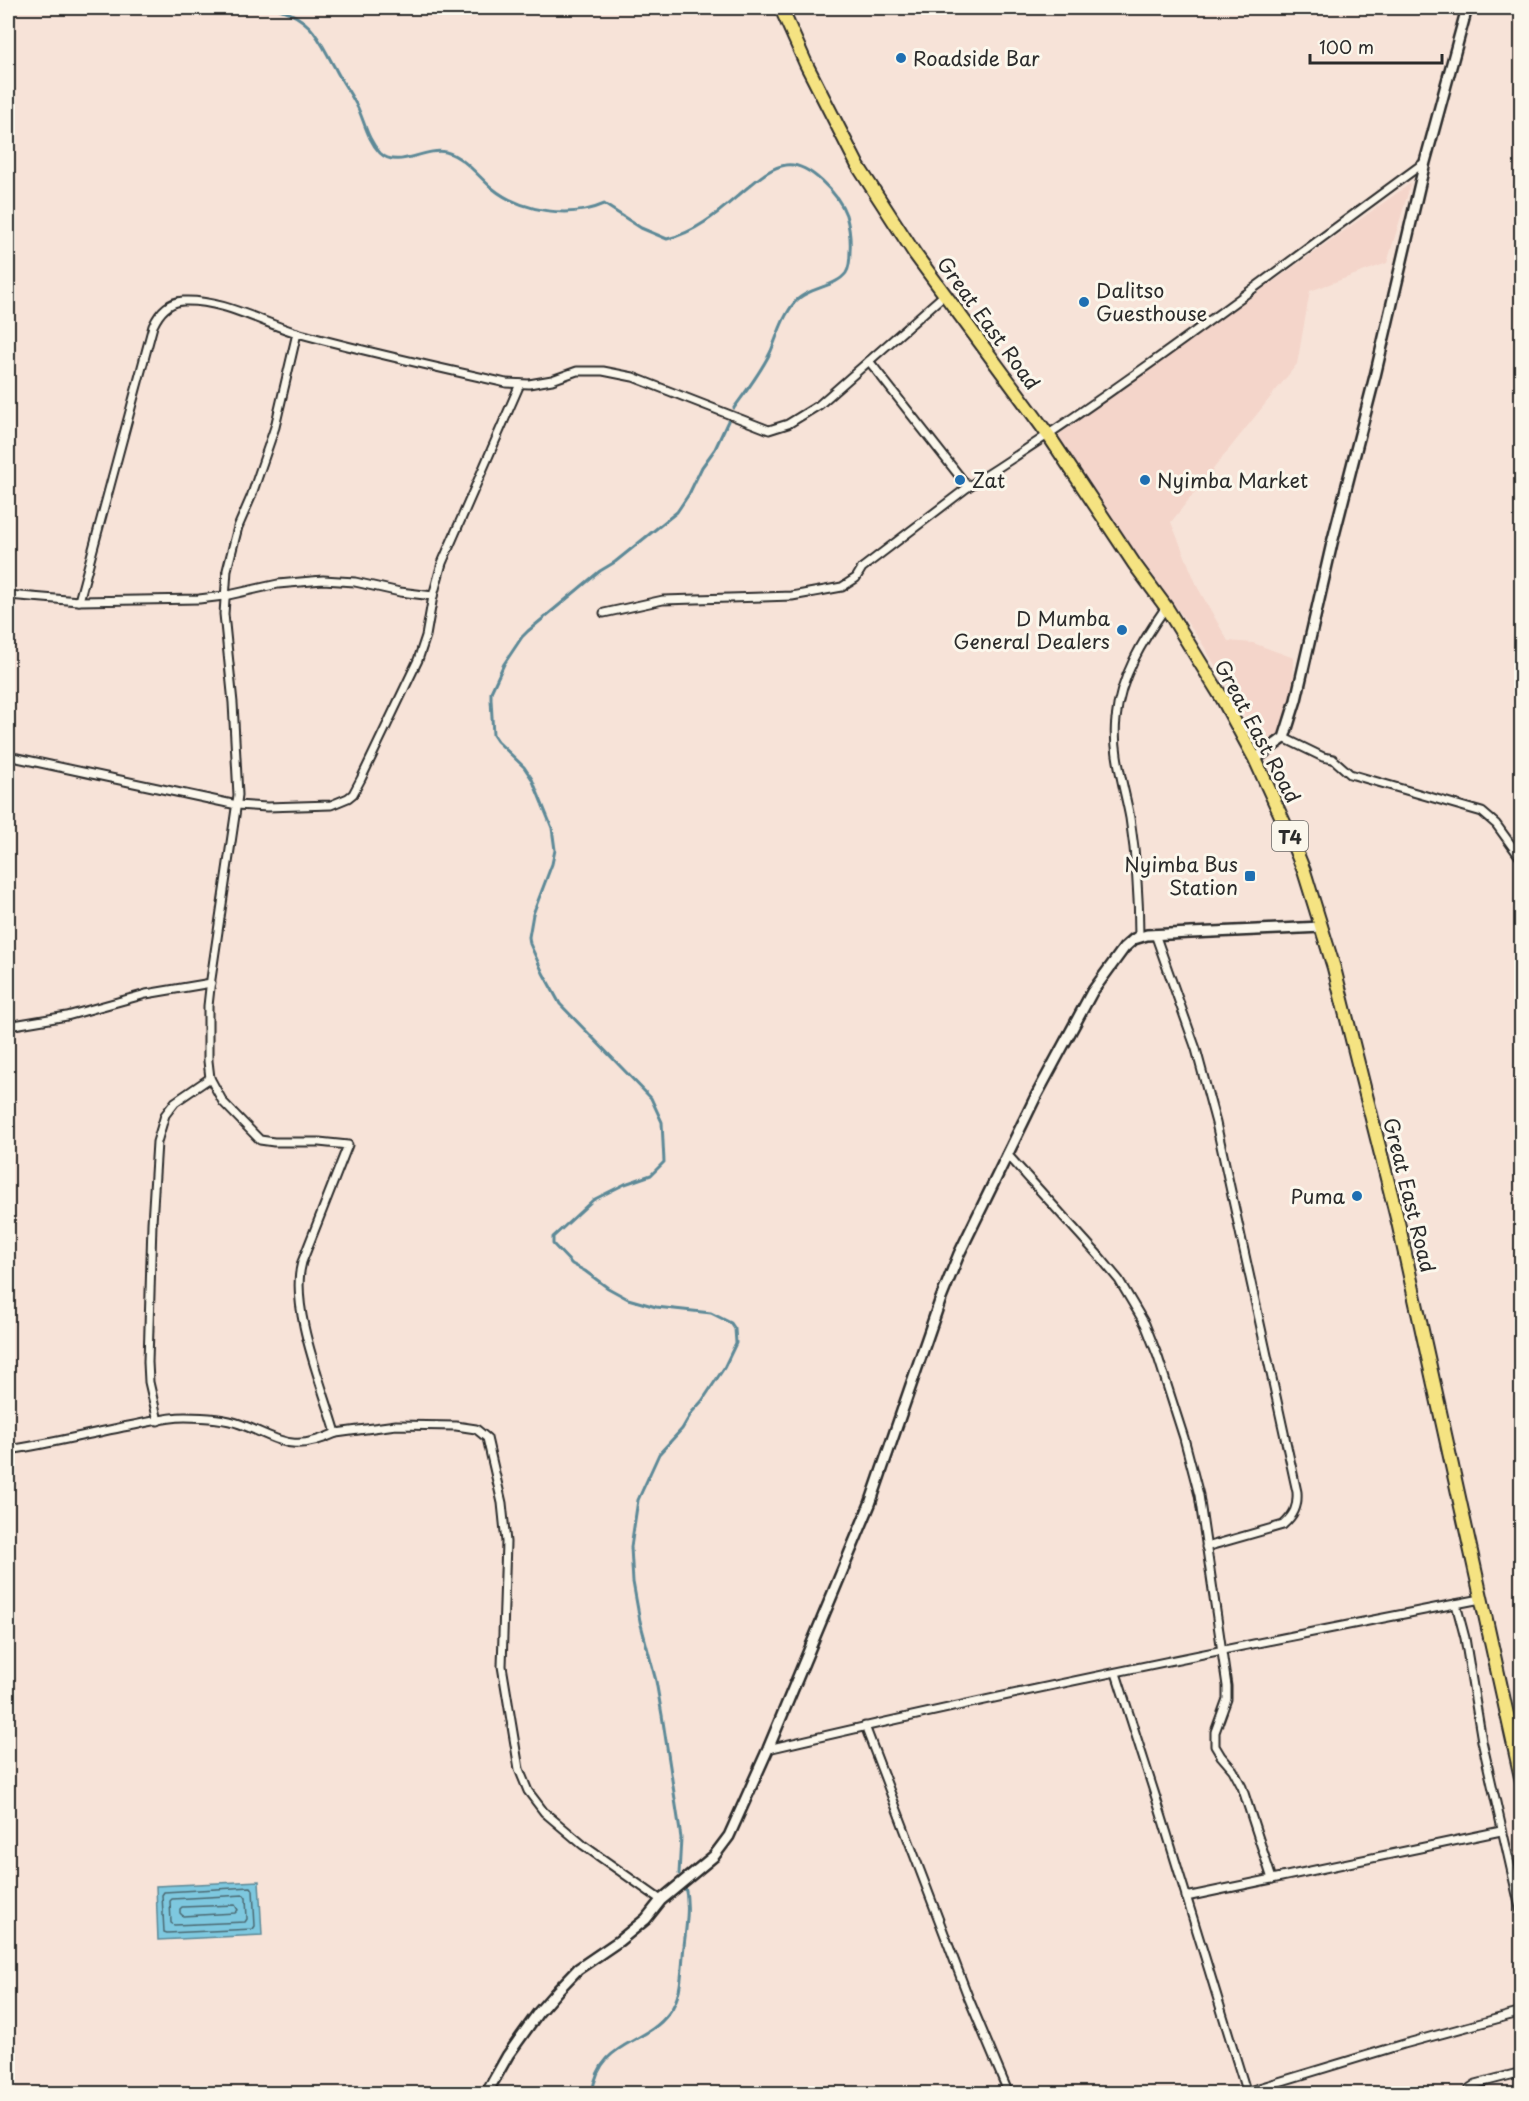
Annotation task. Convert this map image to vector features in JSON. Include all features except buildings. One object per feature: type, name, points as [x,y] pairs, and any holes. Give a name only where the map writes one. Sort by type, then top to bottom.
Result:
[{"type":"highway","name":"Great East Road","points":[[781,8],[811,74],[858,166],[944,295],[1049,436],[1135,565],[1166,607],[1222,698],[1255,759],[1304,871],[1334,968],[1398,1222],[1521,1782]]},
{"type":"street","points":[[1255,759],[1284,738],[1296,699],[1425,162],[1467,8]]},
{"type":"street","points":[[604,613],[663,600],[792,596],[842,587],[856,578],[862,568],[968,487],[1049,436],[1425,162]]},
{"type":"street","points":[[79,601],[153,326],[166,307],[178,302],[220,307],[297,333],[506,383],[529,384],[552,380],[577,371],[603,371],[633,377],[769,430],[788,424],[819,405],[944,295]]},
{"type":"street","points":[[297,333],[280,410],[268,451],[233,542],[224,596],[238,767],[237,805],[211,983],[208,1040],[210,1078],[223,1102],[260,1140],[348,1145],[298,1277],[301,1311],[308,1340],[336,1433]]},
{"type":"street","points":[[869,361],[968,487]]},
{"type":"street","points":[[8,756],[237,805],[316,807],[341,802],[352,794],[418,660],[426,636],[440,570],[465,507],[520,384]]},
{"type":"street","points":[[8,595],[79,601],[141,598],[199,599],[278,584],[323,579],[355,582],[400,592],[433,596]]},
{"type":"street","points":[[1139,937],[1134,847],[1116,739],[1115,720],[1127,673],[1166,607]]},
{"type":"street","points":[[1284,738],[1323,757],[1333,759],[1350,774],[1482,812],[1496,824],[1521,860]]},
{"type":"street","points":[[486,2094],[508,2055],[538,2013],[558,1990],[578,1969],[646,1919],[661,1900],[714,1856],[729,1836],[768,1749],[870,1504],[959,1254],[1007,1154],[1092,992],[1117,956],[1139,937],[1155,934],[1322,927]]},
{"type":"street","points":[[1155,934],[1196,1049],[1216,1122],[1297,1492],[1296,1508],[1291,1518],[1283,1525],[1206,1547]]},
{"type":"street","points":[[8,1026],[67,1016],[146,994],[211,983]]},
{"type":"street","points":[[158,1421],[149,1383],[148,1362],[157,1142],[165,1115],[175,1102],[210,1078]]},
{"type":"street","points":[[1007,1154],[1113,1272],[1145,1324],[1158,1357],[1184,1438],[1199,1495],[1227,1699],[1215,1732],[1215,1746],[1233,1770],[1242,1787],[1272,1879]]},
{"type":"street","points":[[8,1450],[185,1417],[240,1424],[280,1442],[294,1444],[310,1443],[336,1433],[396,1425],[456,1426],[476,1429],[487,1438],[502,1503],[506,1542],[502,1666],[515,1745],[528,1791],[544,1812],[583,1845],[661,1900]]},
{"type":"street","points":[[768,1749],[1116,1673],[1481,1599]]},
{"type":"street","points":[[1456,1604],[1470,1659],[1482,1741],[1521,1917]]},
{"type":"street","points":[[1116,1673],[1244,2093],[1404,2044],[1521,2013]]},
{"type":"street","points":[[865,1726],[969,1999],[1009,2094]]},
{"type":"street","points":[[1186,1897],[1501,1831]]},
{"type":"street","points":[[1469,2094],[1470,2088],[1476,2084],[1521,2072]]},
{"type":"shaded area","name":"Nyimba Market","points":[[1411,183],[1387,263],[1310,291],[1297,364],[1171,522],[1198,588],[1228,641],[1253,643],[1294,658],[1293,696],[1284,736],[1263,747],[1202,643],[1054,438]]},
{"type":"water","points":[[259,1881],[262,1935],[158,1940],[156,1886]]},
{"type":"waterway","points":[[193,8],[211,11],[244,8]]},
{"type":"waterway","points":[[277,8],[299,18],[319,39],[358,108],[370,137],[380,153],[387,158],[395,159],[438,151],[453,154],[465,162],[492,188],[517,203],[531,208],[561,212],[591,209],[604,204],[641,228],[667,239],[679,236],[700,225],[760,177],[775,168],[795,165],[822,181],[837,198],[846,215],[850,242],[847,271],[836,281],[800,297],[795,302],[784,319],[763,366],[734,408]]},
{"type":"waterway","points":[[679,1874],[681,1838],[656,1681],[640,1621],[633,1582],[631,1547],[638,1500],[659,1454],[682,1429],[724,1368],[736,1343],[735,1329],[731,1323],[711,1313],[656,1307],[628,1299],[572,1264],[553,1244],[553,1237],[593,1200],[625,1184],[651,1175],[664,1162],[662,1122],[651,1098],[560,1004],[530,944],[533,914],[555,850],[552,828],[532,779],[524,767],[493,735],[491,692],[504,664],[528,631],[600,571],[615,562],[677,512],[702,467],[715,449],[728,421]]},
{"type":"waterway","points":[[592,2094],[596,2076],[603,2063],[613,2053],[659,2024],[674,2006],[681,1981],[687,1924],[685,1886]]},
{"type":"place","name":"Roadside Bar","points":[[901,58]]},
{"type":"place","name":"Dalitso Guesthouse","points":[[1084,302]]},
{"type":"place","name":"Zat","points":[[960,480]]},
{"type":"place","name":"Nyimba Market","points":[[1145,480]]},
{"type":"place","name":"D Mumba General Dealers","points":[[1122,630]]},
{"type":"place","name":"Nyimba Bus Station","points":[[1250,876]]},
{"type":"place","name":"Puma","points":[[1357,1196]]}]
